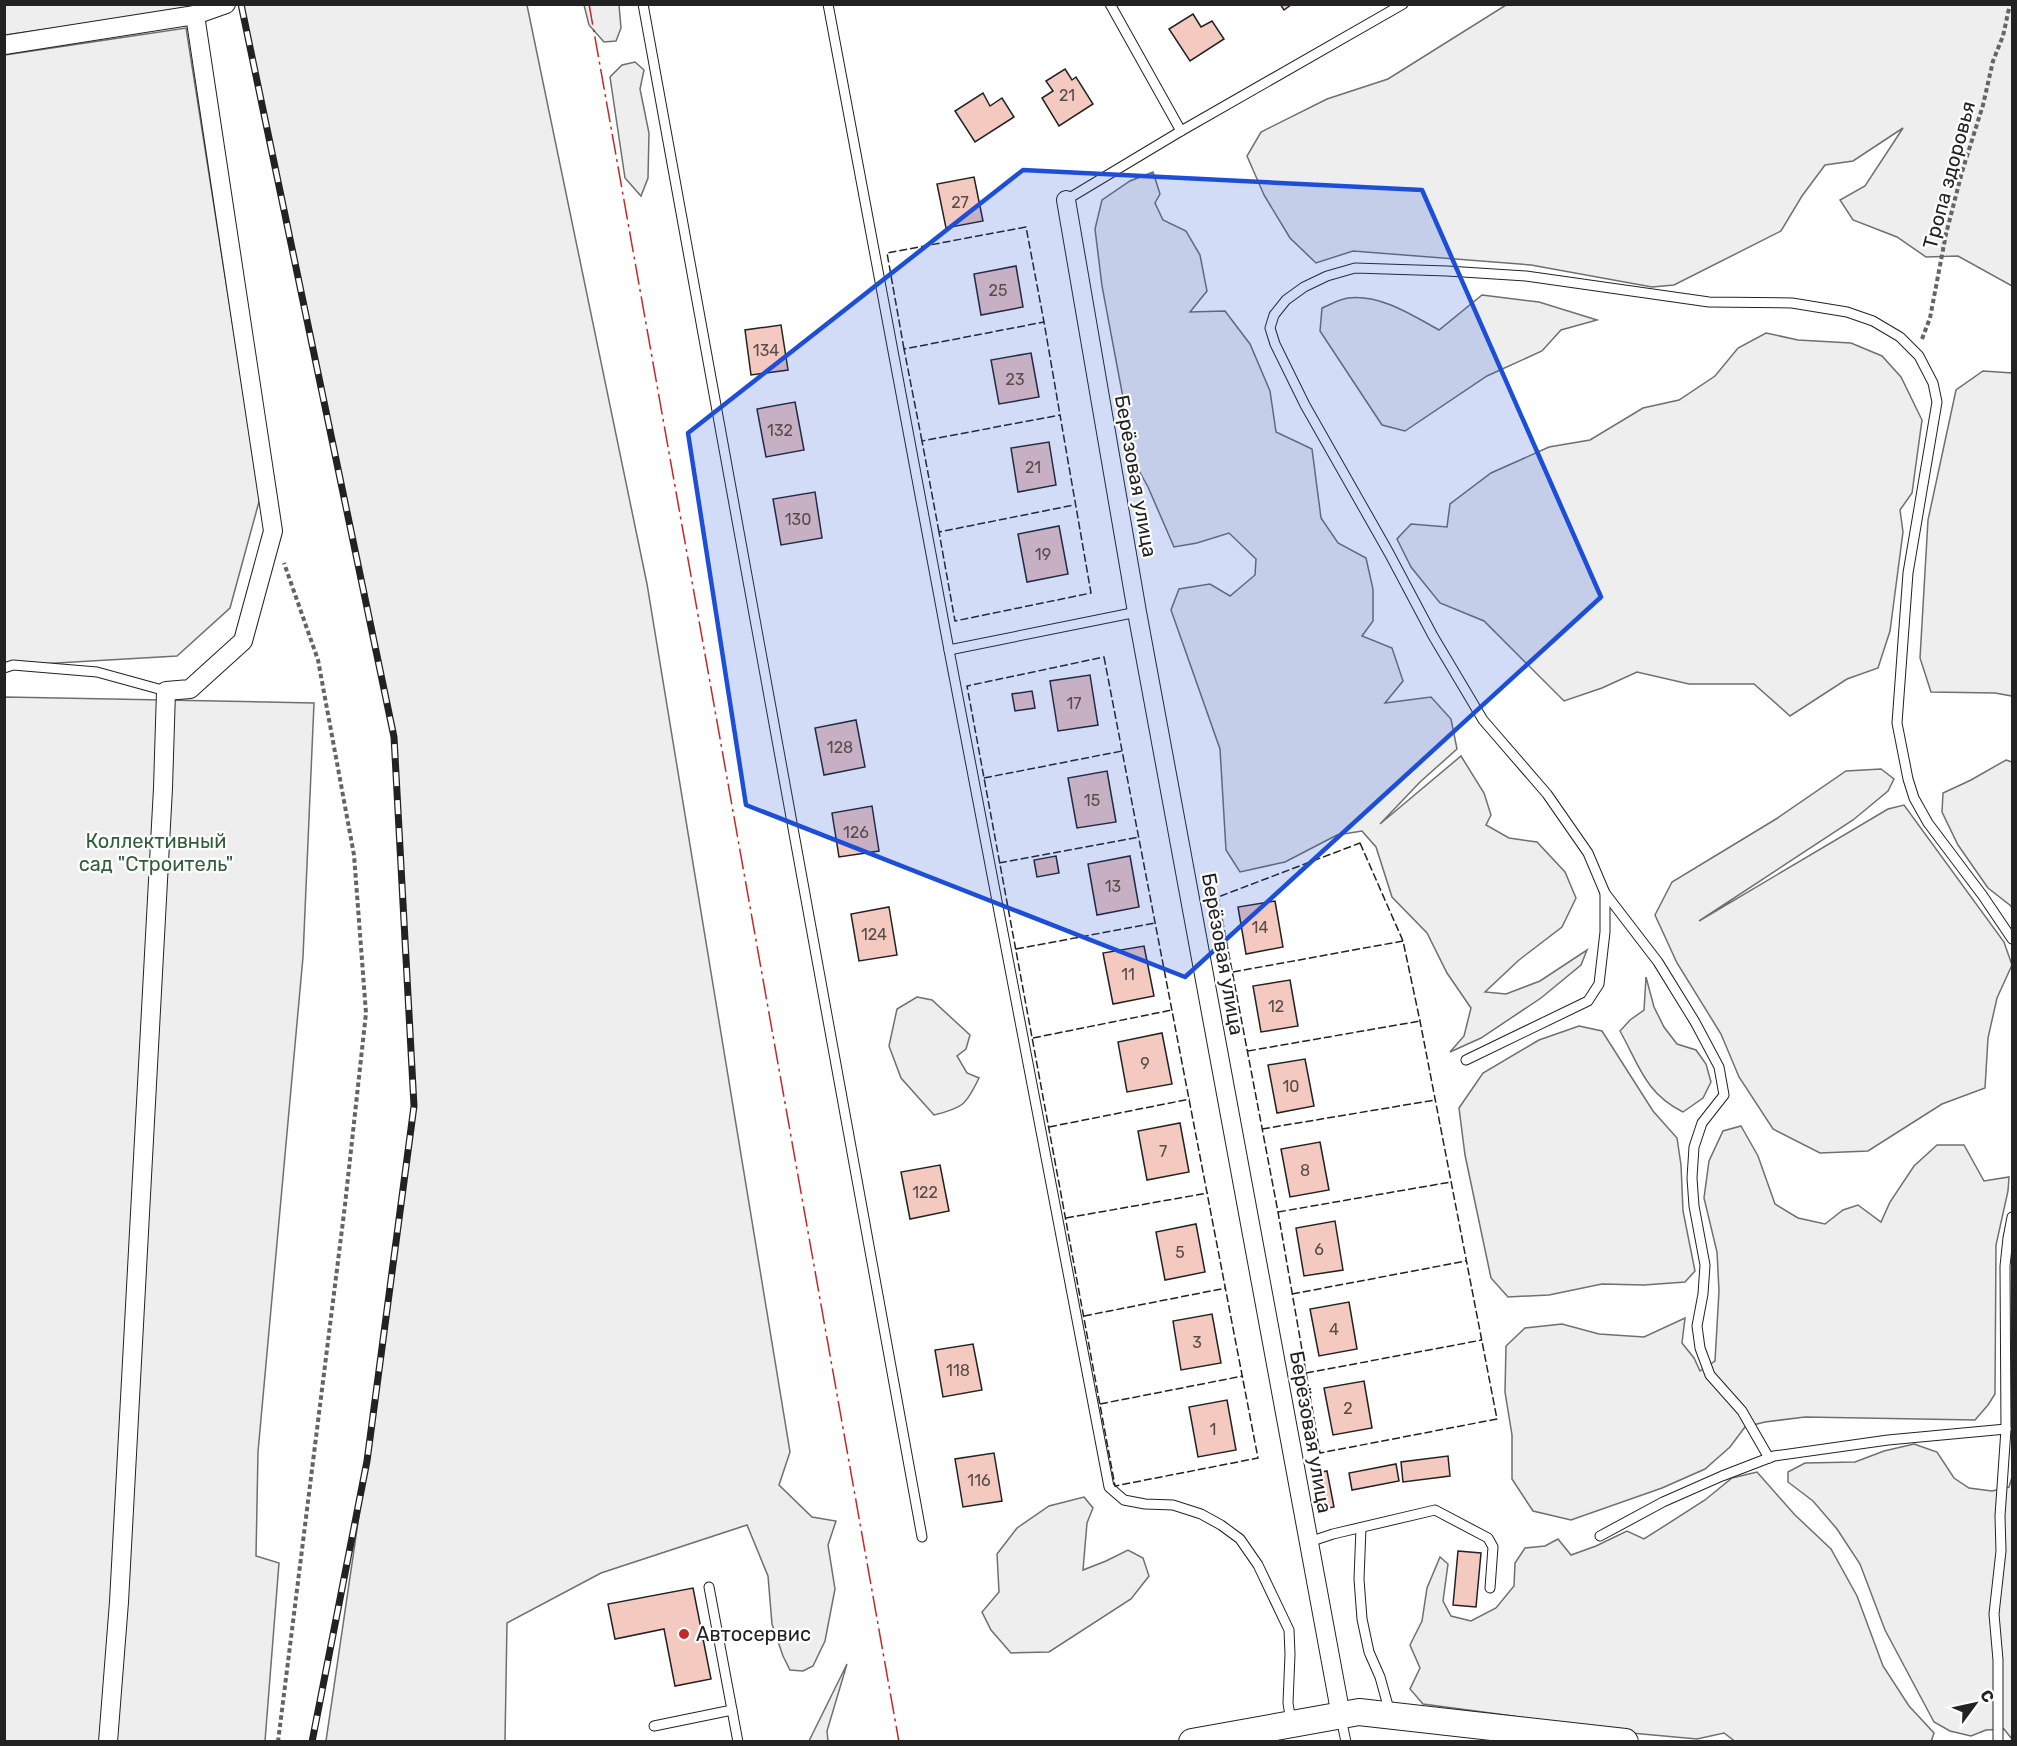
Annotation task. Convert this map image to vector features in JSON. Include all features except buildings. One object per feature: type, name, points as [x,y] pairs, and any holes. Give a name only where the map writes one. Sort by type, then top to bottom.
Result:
[{"type":"street","points":[[4,45],[195,15],[226,4]]},
{"type":"street","points":[[108,1742],[123,1542],[164,788],[166,690],[190,689],[243,641],[273,531],[195,15]]},
{"type":"street","name":"Берёзовая улица","points":[[1066,200],[1137,612],[1341,1716]]},
{"type":"street","points":[[1192,1742],[1359,1712],[1624,1742]]},
{"type":"lane","points":[[643,4],[922,1537]]},
{"type":"lane","points":[[828,4],[1109,1487],[1124,1500],[1145,1504],[1173,1505],[1201,1514],[1240,1539],[1258,1565],[1289,1630],[1288,1703],[1291,1724]]},
{"type":"lane","points":[[1110,4],[1181,131]]},
{"type":"lane","points":[[1066,200],[1181,131],[1403,4]]},
{"type":"lane","points":[[1768,1458],[1742,1411],[1710,1375],[1700,1348],[1697,1326],[1705,1265],[1694,1206],[1692,1178],[1694,1148],[1702,1123],[1724,1095],[1719,1068],[1695,1022],[1658,962],[1605,893],[1588,853],[1547,794],[1483,720],[1433,636],[1305,405],[1275,344],[1270,328],[1274,315],[1286,300],[1304,287],[1327,276],[1355,268],[1448,271],[1526,276],[1709,302],[1791,303],[1847,312],[1873,321],[1900,337],[1917,354],[1933,383],[1937,402],[1908,573],[1897,723],[1914,798],[1928,823],[2013,939]]},
{"type":"lane","points":[[949,650],[1137,612]]},
{"type":"lane","points":[[4,668],[14,665],[98,672],[166,690]]},
{"type":"lane","points":[[1466,1060],[1588,1001],[1599,984],[1605,932],[1605,893]]},
{"type":"lane","points":[[1998,1742],[1998,1660],[1994,1614],[2001,1551],[2000,1516],[2006,1429],[2005,1266],[2013,1217]]},
{"type":"lane","points":[[1600,1536],[1663,1502],[1768,1458],[1888,1440],[2006,1429]]},
{"type":"lane","points":[[1309,1542],[1435,1510],[1452,1517],[1467,1529],[1488,1538],[1493,1547],[1490,1588]]},
{"type":"lane","points":[[1361,1528],[1359,1579],[1362,1619],[1369,1652],[1380,1677],[1390,1716]]},
{"type":"lane","points":[[709,1587],[738,1742]]},
{"type":"lane","points":[[654,1726],[732,1710]]},
{"type":"lane","points":[[1341,1716],[1346,1742]]},
{"type":"path","name":"Тропа здоровья","points":[[1917,354],[1930,318],[1946,234],[1983,105],[1993,61],[2003,36],[2010,4]]},
{"type":"path","points":[[273,531],[318,660],[354,855],[366,1013],[344,1217],[278,1742]]},
{"type":"highlighted area","points":[[1023,170],[1422,190],[1601,597],[1185,977],[746,805],[688,433]]},
{"type":"green space","points":[[188,4],[189,9],[5,35],[4,5]]},
{"type":"green space","points":[[241,5],[527,5],[647,584],[790,1452],[779,1485],[812,1517],[836,1521],[828,1545],[835,1589],[825,1641],[813,1666],[803,1671],[790,1670],[783,1656],[772,1624],[768,1576],[747,1525],[601,1573],[507,1623],[505,1741],[326,1741],[367,1461],[414,1106],[394,737]]},
{"type":"green space","points":[[584,5],[619,5],[621,28],[616,41],[604,42],[589,25]]},
{"type":"green space","points":[[1506,5],[2012,5],[2012,286],[1958,256],[1926,257],[1897,237],[1853,220],[1840,200],[1865,186],[1903,128],[1853,161],[1825,165],[1802,196],[1781,231],[1674,285],[1652,287],[1531,265],[1353,251],[1316,263],[1290,238],[1264,195],[1247,156],[1261,132],[1327,99],[1388,79]]},
{"type":"green space","points":[[186,28],[260,498],[230,608],[177,656],[5,666],[5,55]]},
{"type":"green space","points":[[635,62],[644,70],[640,89],[649,133],[648,178],[641,196],[625,178],[610,77],[622,65]]},
{"type":"green space","points":[[1153,172],[1160,194],[1155,203],[1163,220],[1186,231],[1200,255],[1207,291],[1190,312],[1225,311],[1250,344],[1270,391],[1276,432],[1312,449],[1321,518],[1338,543],[1366,558],[1373,589],[1373,621],[1362,636],[1392,648],[1403,681],[1385,703],[1431,697],[1451,719],[1457,749],[1420,782],[1380,824],[1461,756],[1484,793],[1491,815],[1486,825],[1509,838],[1537,842],[1565,872],[1576,898],[1562,927],[1519,960],[1485,992],[1506,994],[1540,981],[1587,950],[1581,965],[1541,998],[1481,1038],[1450,1052],[1464,1036],[1471,1008],[1447,973],[1427,933],[1392,897],[1376,847],[1362,831],[1337,835],[1285,862],[1240,872],[1226,850],[1220,749],[1171,610],[1179,589],[1210,584],[1230,596],[1255,575],[1256,559],[1229,533],[1174,547],[1148,487],[1133,460],[1102,286],[1095,229],[1102,200],[1130,181]]},
{"type":"green space","points":[[1482,295],[1539,302],[1597,320],[1561,330],[1542,351],[1487,376],[1405,431],[1382,425],[1320,331],[1322,308],[1345,299],[1360,298],[1384,302],[1439,330]]},
{"type":"green space","points":[[1766,333],[1798,340],[1851,343],[1882,356],[1901,377],[1922,420],[1912,493],[1900,510],[1903,532],[1890,631],[1878,668],[1847,679],[1790,716],[1754,684],[1689,684],[1637,672],[1602,688],[1564,701],[1484,621],[1440,603],[1411,567],[1397,539],[1411,524],[1447,527],[1450,504],[1491,473],[1549,447],[1590,440],[1643,408],[1679,400],[1715,376],[1738,348]]},
{"type":"green space","points":[[1983,371],[2012,373],[2012,696],[1995,693],[1931,692],[1920,658],[1928,520],[1956,390]]},
{"type":"green space","name":"Коллективный сад \"Строитель\"","points":[[5,697],[314,703],[303,957],[258,1452],[256,1556],[279,1563],[265,1741],[5,1742]]},
{"type":"green space","points":[[2006,760],[2012,762],[2012,909],[1988,888],[1958,845],[1942,812],[1943,793]]},
{"type":"green space","points":[[1881,769],[1894,779],[1888,791],[1853,820],[1699,921],[1888,809],[1904,805],[2004,942],[2012,965],[1997,998],[1988,1038],[1985,1088],[1942,1104],[1868,1151],[1820,1153],[1773,1129],[1739,1077],[1721,1034],[1677,963],[1655,915],[1672,882],[1776,819],[1846,771]]},
{"type":"green space","points":[[1646,977],[1654,1007],[1664,1027],[1677,1044],[1696,1050],[1706,1064],[1711,1082],[1703,1098],[1683,1112],[1651,1087],[1620,1031],[1644,1010]]},
{"type":"green space","points":[[917,997],[932,1000],[970,1035],[966,1049],[957,1056],[967,1073],[979,1078],[967,1100],[958,1107],[934,1115],[901,1078],[889,1046],[897,1009]]},
{"type":"green space","points":[[1579,1026],[1602,1031],[1653,1111],[1677,1138],[1683,1211],[1695,1271],[1685,1282],[1644,1285],[1602,1284],[1549,1295],[1508,1297],[1491,1278],[1465,1155],[1459,1108],[1483,1073],[1539,1040]]},
{"type":"green space","points":[[1741,1126],[1758,1156],[1775,1204],[1798,1218],[1825,1224],[1843,1210],[1858,1205],[1881,1222],[1890,1202],[1914,1166],[1937,1145],[1964,1145],[1984,1181],[2009,1177],[1996,1245],[1995,1394],[1975,1420],[1805,1417],[1745,1427],[1730,1447],[1705,1469],[1662,1488],[1571,1520],[1533,1511],[1512,1479],[1512,1435],[1505,1392],[1506,1346],[1525,1328],[1562,1324],[1599,1334],[1644,1337],[1685,1318],[1682,1343],[1694,1358],[1700,1371],[1715,1361],[1719,1291],[1717,1252],[1704,1198],[1709,1161],[1723,1131]]},
{"type":"green space","points":[[1914,1444],[1937,1452],[1954,1478],[1969,1488],[1992,1491],[2009,1487],[2012,1477],[2012,1739],[2004,1729],[1986,1730],[1971,1736],[1950,1731],[1934,1722],[1885,1630],[1860,1564],[1837,1529],[1813,1501],[1788,1482],[1788,1472],[1805,1463],[1855,1462],[1884,1451]]},
{"type":"green space","points":[[1757,1472],[1795,1515],[1831,1549],[1857,1596],[1883,1666],[1909,1706],[1934,1733],[1931,1742],[1736,1742],[1724,1733],[1697,1739],[1609,1731],[1423,1704],[1410,1689],[1420,1668],[1410,1645],[1422,1621],[1427,1588],[1440,1557],[1448,1564],[1443,1601],[1451,1616],[1471,1621],[1496,1608],[1514,1586],[1515,1563],[1525,1548],[1545,1546],[1558,1539],[1571,1555],[1627,1531],[1644,1539],[1705,1500],[1732,1478]]},
{"type":"green space","points":[[1084,1497],[1093,1508],[1087,1523],[1083,1570],[1128,1550],[1143,1558],[1149,1576],[1131,1599],[1049,1652],[1011,1653],[991,1630],[982,1612],[999,1592],[997,1554],[1017,1528],[1049,1506]]},
{"type":"green space","points":[[847,1664],[827,1731],[828,1741],[809,1741]]},
{"type":"railway","points":[[241,4],[394,737],[414,1106],[367,1461],[312,1742]]},
{"type":"fence","points":[[904,349],[887,253],[1026,227],[1044,322]]},
{"type":"fence","points":[[922,441],[904,349],[1044,322],[1060,415]]},
{"type":"fence","points":[[939,532],[922,441],[1060,415],[1091,593],[955,621],[939,532],[1074,505]]},
{"type":"fence","points":[[1104,657],[1258,1458],[1115,1486],[967,686],[1104,657]]},
{"type":"fence","points":[[984,778],[1122,751]]},
{"type":"fence","points":[[999,863],[1139,837]]},
{"type":"fence","points":[[1360,843],[1403,941],[1497,1419],[1320,1453],[1278,1212],[1218,897],[1360,843]]},
{"type":"fence","points":[[1016,949],[1155,923]]},
{"type":"fence","points":[[1233,972],[1403,941]]},
{"type":"fence","points":[[1033,1038],[1172,1010]]},
{"type":"fence","points":[[1248,1051],[1420,1021]]},
{"type":"fence","points":[[1049,1127],[1190,1099]]},
{"type":"fence","points":[[1262,1129],[1435,1100]]},
{"type":"fence","points":[[1278,1212],[1451,1182]]},
{"type":"fence","points":[[1066,1218],[1208,1193]]},
{"type":"fence","points":[[1292,1294],[1466,1261]]},
{"type":"fence","points":[[1084,1316],[1226,1288]]},
{"type":"fence","points":[[1306,1373],[1482,1340]]},
{"type":"fence","points":[[1100,1404],[1243,1376]]},
{"type":"power","points":[[589,4],[899,1742]]},
{"type":"place","name":"Автосервис","points":[[684,1634]]}]
